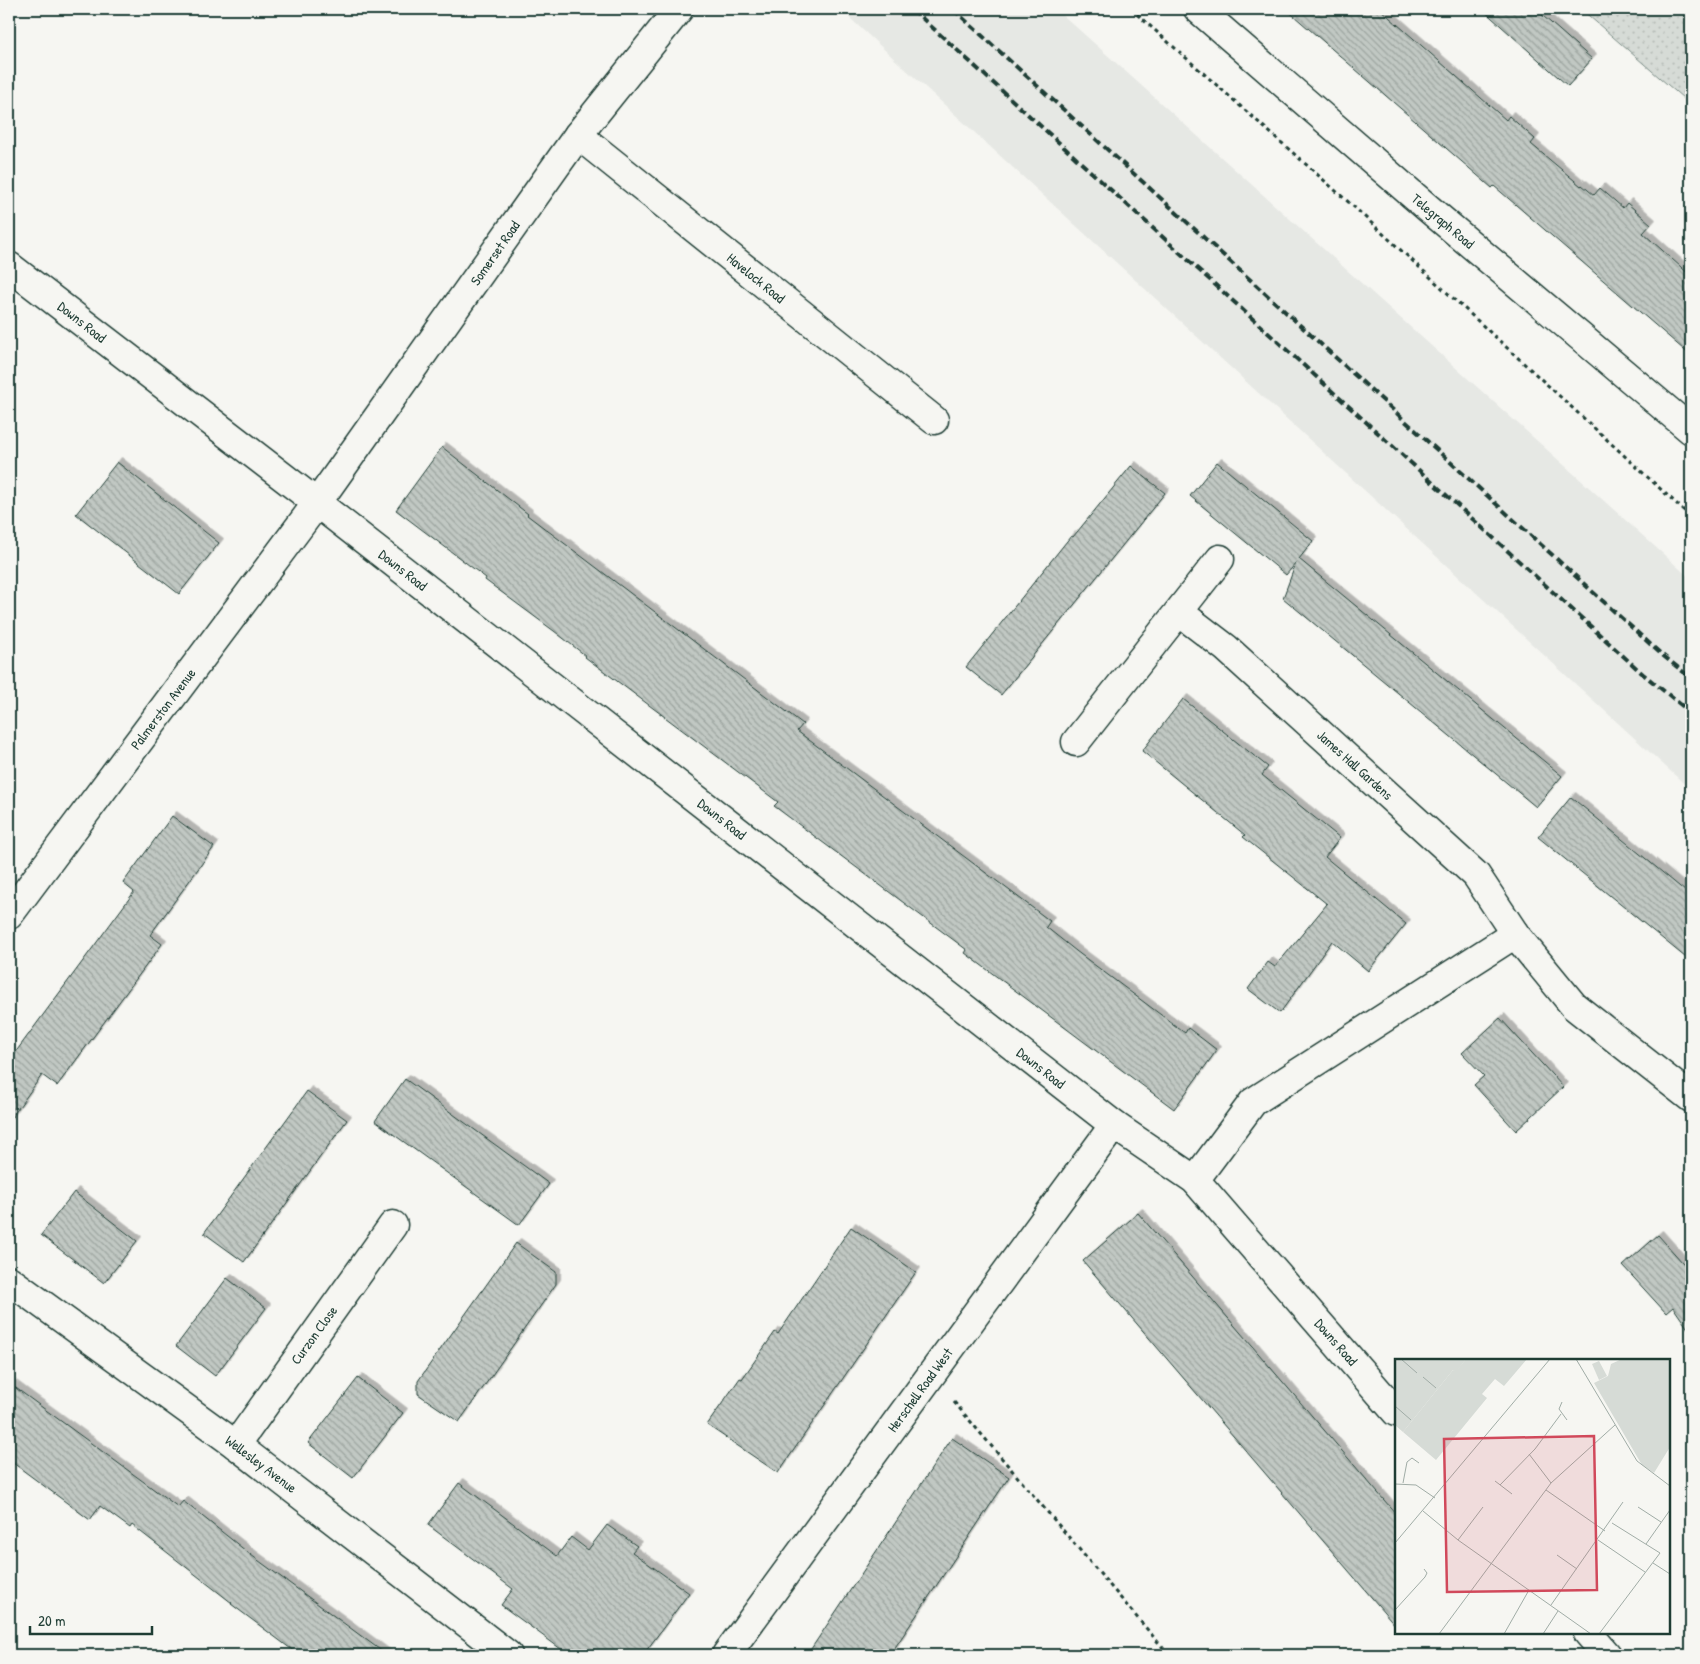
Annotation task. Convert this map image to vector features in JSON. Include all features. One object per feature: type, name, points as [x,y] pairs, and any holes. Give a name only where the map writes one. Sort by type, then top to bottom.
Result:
[{"type":"street","name":"Somerset Road","points":[[317,504],[578,136],[679,9]]},
{"type":"street","name":"Telegraph Road","points":[[1198,9],[1429,209],[1691,430]]},
{"type":"street","name":"Havelock Road","points":[[578,136],[934,420]]},
{"type":"street","name":"Downs Road","points":[[9,266],[1114,1125],[1195,1180],[1395,1411]]},
{"type":"street","name":"Palmerston Avenue","points":[[9,915],[317,504]]},
{"type":"street","points":[[1076,742],[1220,559]]},
{"type":"street","name":"James Hall Gardens","points":[[1179,612],[1226,648],[1476,874],[1514,934],[1574,1006],[1691,1098]]},
{"type":"street","points":[[1195,1180],[1253,1102],[1514,934]]},
{"type":"street","name":"Herschell Road West","points":[[726,1655],[1114,1125]]},
{"type":"street","name":"Curzon Close","points":[[236,1445],[393,1225]]},
{"type":"street","name":"Wellesley Avenue","points":[[9,1280],[236,1445],[508,1655]]},
{"type":"street","points":[[1589,1634],[1607,1655]]},
{"type":"path","points":[[1131,9],[1354,206],[1691,517]]},
{"type":"path","points":[[931,1375],[1169,1655]]},
{"type":"shaded area","points":[[840,9],[1056,9],[1691,579],[1691,790]]},
{"type":"shaded area","points":[[1581,9],[1691,9],[1691,105]]},
{"type":"building","points":[[1286,9],[1380,9],[1506,120],[1509,116],[1535,139],[1531,144],[1581,186],[1594,195],[1600,188],[1623,208],[1627,203],[1651,224],[1643,233],[1691,276],[1691,356],[1494,186],[1492,188]]},
{"type":"building","points":[[1482,9],[1535,9],[1592,59],[1568,86]]},
{"type":"building","points":[[442,447],[527,515],[803,724],[797,731],[1050,921],[1046,927],[1076,951],[1185,1033],[1188,1028],[1217,1050],[1174,1109],[965,953],[967,950],[774,806],[778,802],[585,657],[554,631],[485,580],[486,578],[396,510]]},
{"type":"building","points":[[117,462],[219,543],[179,594],[76,514]]},
{"type":"building","points":[[1217,462],[1313,541],[1299,559],[1562,776],[1536,807],[1283,598],[1296,563],[1286,575],[1190,496]]},
{"type":"building","points":[[1131,466],[1165,493],[1001,695],[966,667],[1071,536],[1073,537]]},
{"type":"building","points":[[1183,699],[1268,767],[1262,775],[1340,838],[1325,857],[1406,924],[1368,971],[1332,941],[1280,1013],[1248,989],[1268,962],[1275,967],[1327,904],[1243,837],[1245,835],[1142,751]]},
{"type":"building","points":[[1571,797],[1691,896],[1691,962],[1538,837]]},
{"type":"building","points":[[172,816],[214,847],[150,935],[162,944],[57,1086],[42,1075],[9,1121],[9,1061],[134,892],[123,883]]},
{"type":"building","points":[[1500,1018],[1563,1087],[1516,1131],[1474,1085],[1484,1076],[1462,1053]]},
{"type":"building","points":[[405,1079],[549,1184],[519,1225],[375,1121]]},
{"type":"building","points":[[307,1091],[347,1120],[244,1262],[204,1233]]},
{"type":"building","points":[[74,1192],[137,1241],[104,1283],[41,1235]]},
{"type":"building","points":[[1138,1213],[1395,1513],[1395,1625],[1083,1261]]},
{"type":"building","points":[[851,1227],[916,1272],[778,1473],[707,1425],[775,1332],[778,1334]]},
{"type":"building","points":[[1658,1235],[1691,1272],[1691,1333],[1673,1307],[1666,1313],[1623,1266]]},
{"type":"building","points":[[516,1243],[556,1272],[556,1284],[459,1422],[418,1394],[418,1381]]},
{"type":"building","points":[[227,1278],[266,1308],[215,1376],[176,1346]]},
{"type":"building","points":[[358,1378],[403,1413],[353,1478],[308,1443]]},
{"type":"building","points":[[9,1383],[178,1507],[183,1501],[251,1555],[387,1655],[299,1655],[231,1604],[132,1525],[130,1528],[100,1506],[90,1520],[9,1460]]},
{"type":"building","points":[[952,1438],[1009,1477],[890,1655],[807,1655]]},
{"type":"building","points":[[459,1483],[557,1556],[571,1537],[588,1550],[607,1525],[637,1546],[632,1552],[689,1593],[643,1655],[569,1655],[501,1605],[513,1589],[428,1525]]},
{"type":"railway","points":[[912,9],[1643,674],[1691,713]]},
{"type":"railway","points":[[953,9],[1661,654],[1691,678]]}]
